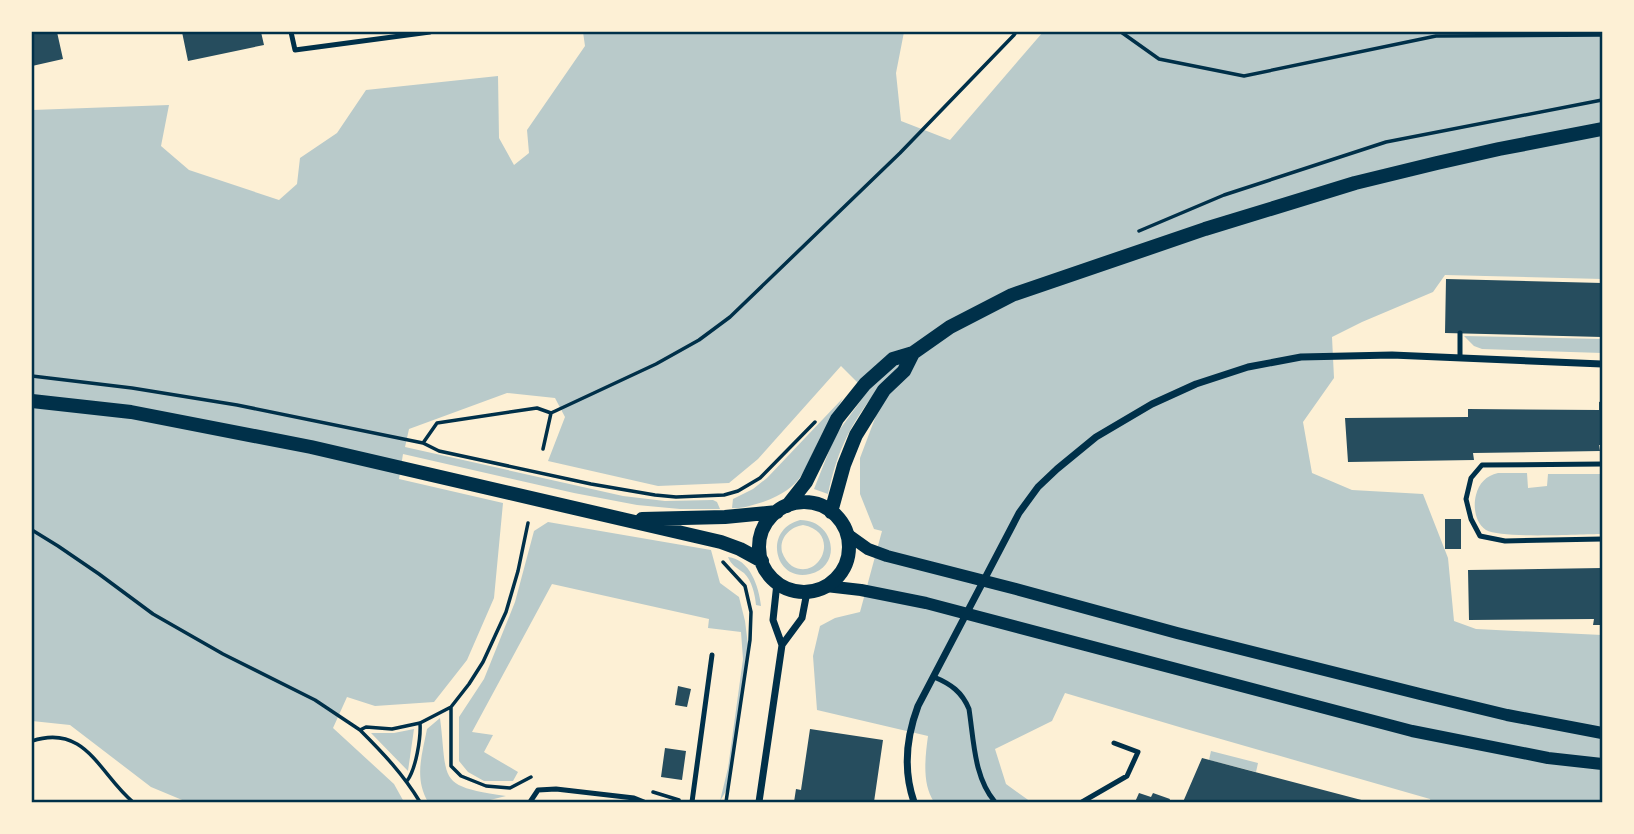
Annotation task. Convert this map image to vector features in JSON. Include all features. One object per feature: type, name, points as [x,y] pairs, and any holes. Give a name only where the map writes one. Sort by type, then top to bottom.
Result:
[{"type":"main road","points":[[623,518],[725,517],[782,509],[795,504],[810,503],[825,508],[841,522],[849,547],[841,573],[826,586],[807,592],[791,590],[777,583],[762,561],[762,534],[768,522],[782,509],[806,482],[837,419],[864,384],[893,359],[913,353],[950,327],[1012,295],[1205,229],[1392,173],[1602,130]]},
{"type":"main road","points":[[831,512],[856,435],[884,390],[904,371],[913,353]]},
{"type":"main road","points":[[32,401],[131,412],[310,446],[722,542],[762,561]]},
{"type":"street","points":[[914,803],[907,767],[907,746],[910,727],[918,706],[1019,513],[1038,487],[1057,468],[1096,438],[1152,404],[1196,384],[1248,367],[1301,357],[1392,355],[1602,364]]},
{"type":"street","points":[[847,534],[868,549],[887,556],[1190,636],[1507,715],[1602,733]]},
{"type":"street","points":[[759,803],[782,645],[773,620],[777,583]]},
{"type":"street","points":[[826,586],[926,603],[1412,731],[1548,758],[1602,764]]},
{"type":"street","points":[[782,645],[802,618],[807,592]]},
{"type":"lane","points":[[290,32],[295,50],[430,32]]},
{"type":"lane","points":[[1460,333],[1460,358]]},
{"type":"lane","points":[[1602,464],[1482,465],[1471,478],[1466,499],[1471,519],[1480,537],[1505,541],[1602,538]]},
{"type":"lane","points":[[692,803],[712,655]]},
{"type":"lane","points":[[934,677],[957,689],[965,699],[981,779],[995,803]]},
{"type":"lane","points":[[1082,803],[1127,776],[1138,752],[1114,743]]},
{"type":"lane","points":[[530,803],[538,790],[556,789],[634,798],[644,803]]},
{"type":"path","points":[[423,443],[437,423],[537,408],[551,413],[656,364],[699,340],[730,317],[900,153],[1016,32]]},
{"type":"path","points":[[1121,32],[1159,59],[1244,76],[1436,36],[1602,34]]},
{"type":"path","points":[[1133,234],[1224,195],[1386,142],[1602,100]]},
{"type":"path","points":[[32,376],[132,388],[223,403],[423,443],[439,451],[617,489],[666,496],[724,495],[738,491],[760,478],[817,419]]},
{"type":"path","points":[[543,449],[551,413]]},
{"type":"path","points":[[724,495],[725,517]]},
{"type":"path","points":[[360,730],[366,727],[392,729],[420,723],[451,707],[483,662],[506,612],[528,523]]},
{"type":"path","points":[[32,530],[89,567],[153,614],[223,654],[316,700],[360,730],[407,781],[420,803]]},
{"type":"path","points":[[722,542],[722,560],[746,586],[751,612],[750,640],[726,803]]},
{"type":"path","points":[[407,781],[412,774],[420,723]]},
{"type":"path","points":[[32,741],[57,737],[74,742],[95,758],[118,790],[133,803]]},
{"type":"shaded area","points":[[583,32],[904,32],[896,73],[901,121],[950,140],[1043,32],[1602,32],[1602,279],[1445,275],[1433,292],[1332,337],[1334,378],[1303,422],[1312,473],[1352,490],[1423,494],[1448,558],[1454,621],[1476,629],[1602,635],[1602,802],[1431,802],[1430,799],[1065,693],[1052,721],[995,749],[1006,784],[1031,802],[934,802],[926,779],[928,736],[817,710],[813,656],[820,626],[835,618],[860,612],[882,531],[874,529],[860,494],[860,458],[880,405],[872,397],[844,443],[828,494],[814,489],[835,436],[867,392],[841,366],[758,459],[729,483],[658,486],[548,461],[565,417],[555,398],[507,393],[409,429],[405,447],[623,496],[665,501],[713,500],[720,509],[637,505],[403,454],[399,479],[503,503],[494,598],[467,660],[434,702],[375,706],[347,697],[333,728],[394,784],[404,802],[187,802],[151,787],[70,725],[32,721],[32,110],[169,105],[161,146],[189,170],[279,200],[297,184],[300,158],[337,133],[366,90],[498,76],[499,138],[514,165],[529,153],[527,130],[585,46]]},
{"type":"shaded area","points":[[1464,336],[1602,339],[1602,353],[1482,349],[1474,346]]},
{"type":"shaded area","points":[[843,398],[795,484],[763,502],[732,508],[733,499],[767,478]]},
{"type":"shaded area","points":[[1498,473],[1527,473],[1528,488],[1547,486],[1548,474],[1602,474],[1602,534],[1524,535],[1486,530],[1479,523],[1476,514],[1476,495],[1484,481]]},
{"type":"shaded area","points":[[800,520],[812,522],[821,527],[827,535],[831,553],[820,569],[810,574],[798,575],[781,564],[777,544],[788,526]],"holes":[[[798,526],[815,529],[822,537],[823,554],[811,567],[802,569],[792,566],[782,552],[784,538]]]},
{"type":"shaded area","points":[[548,522],[711,550],[720,583],[739,597],[748,645],[732,763],[726,791],[720,801],[728,768],[743,659],[741,632],[708,628],[709,619],[552,584],[472,732],[493,735],[484,752],[518,772],[513,781],[484,781],[468,772],[459,761],[459,717],[484,679],[515,602],[534,531]]},
{"type":"shaded area","points":[[728,557],[736,559],[748,568],[761,606],[756,605],[753,588],[747,576]]},
{"type":"shaded area","points":[[440,718],[446,768],[450,777],[456,784],[467,788],[506,796],[482,802],[428,802],[421,784],[421,757],[427,729]]},
{"type":"shaded area","points":[[414,729],[408,771],[371,733],[394,733]]},
{"type":"shaded area","points":[[1211,751],[1258,763],[1256,772],[1209,760]]},
{"type":"building","points":[[32,32],[57,32],[63,59],[32,66]]},
{"type":"building","points":[[182,32],[261,32],[264,45],[188,61]]},
{"type":"building","points":[[1446,279],[1602,283],[1602,337],[1445,333]]},
{"type":"building","points":[[1602,401],[1600,451],[1473,453],[1474,460],[1348,462],[1345,418],[1468,417],[1468,409],[1599,410],[1599,402]]},
{"type":"building","points":[[1445,519],[1461,519],[1461,549],[1445,549]]},
{"type":"building","points":[[1602,568],[1602,625],[1593,625],[1594,619],[1469,620],[1468,570]]},
{"type":"building","points":[[678,686],[691,689],[687,707],[675,705]]},
{"type":"building","points":[[810,729],[883,740],[874,802],[794,802],[796,789],[801,790]]},
{"type":"building","points":[[665,748],[686,751],[682,780],[661,777]]},
{"type":"building","points":[[1202,758],[1369,802],[1183,802]]},
{"type":"building","points":[[1139,793],[1151,797],[1153,793],[1170,799],[1169,802],[1135,802]]}]
